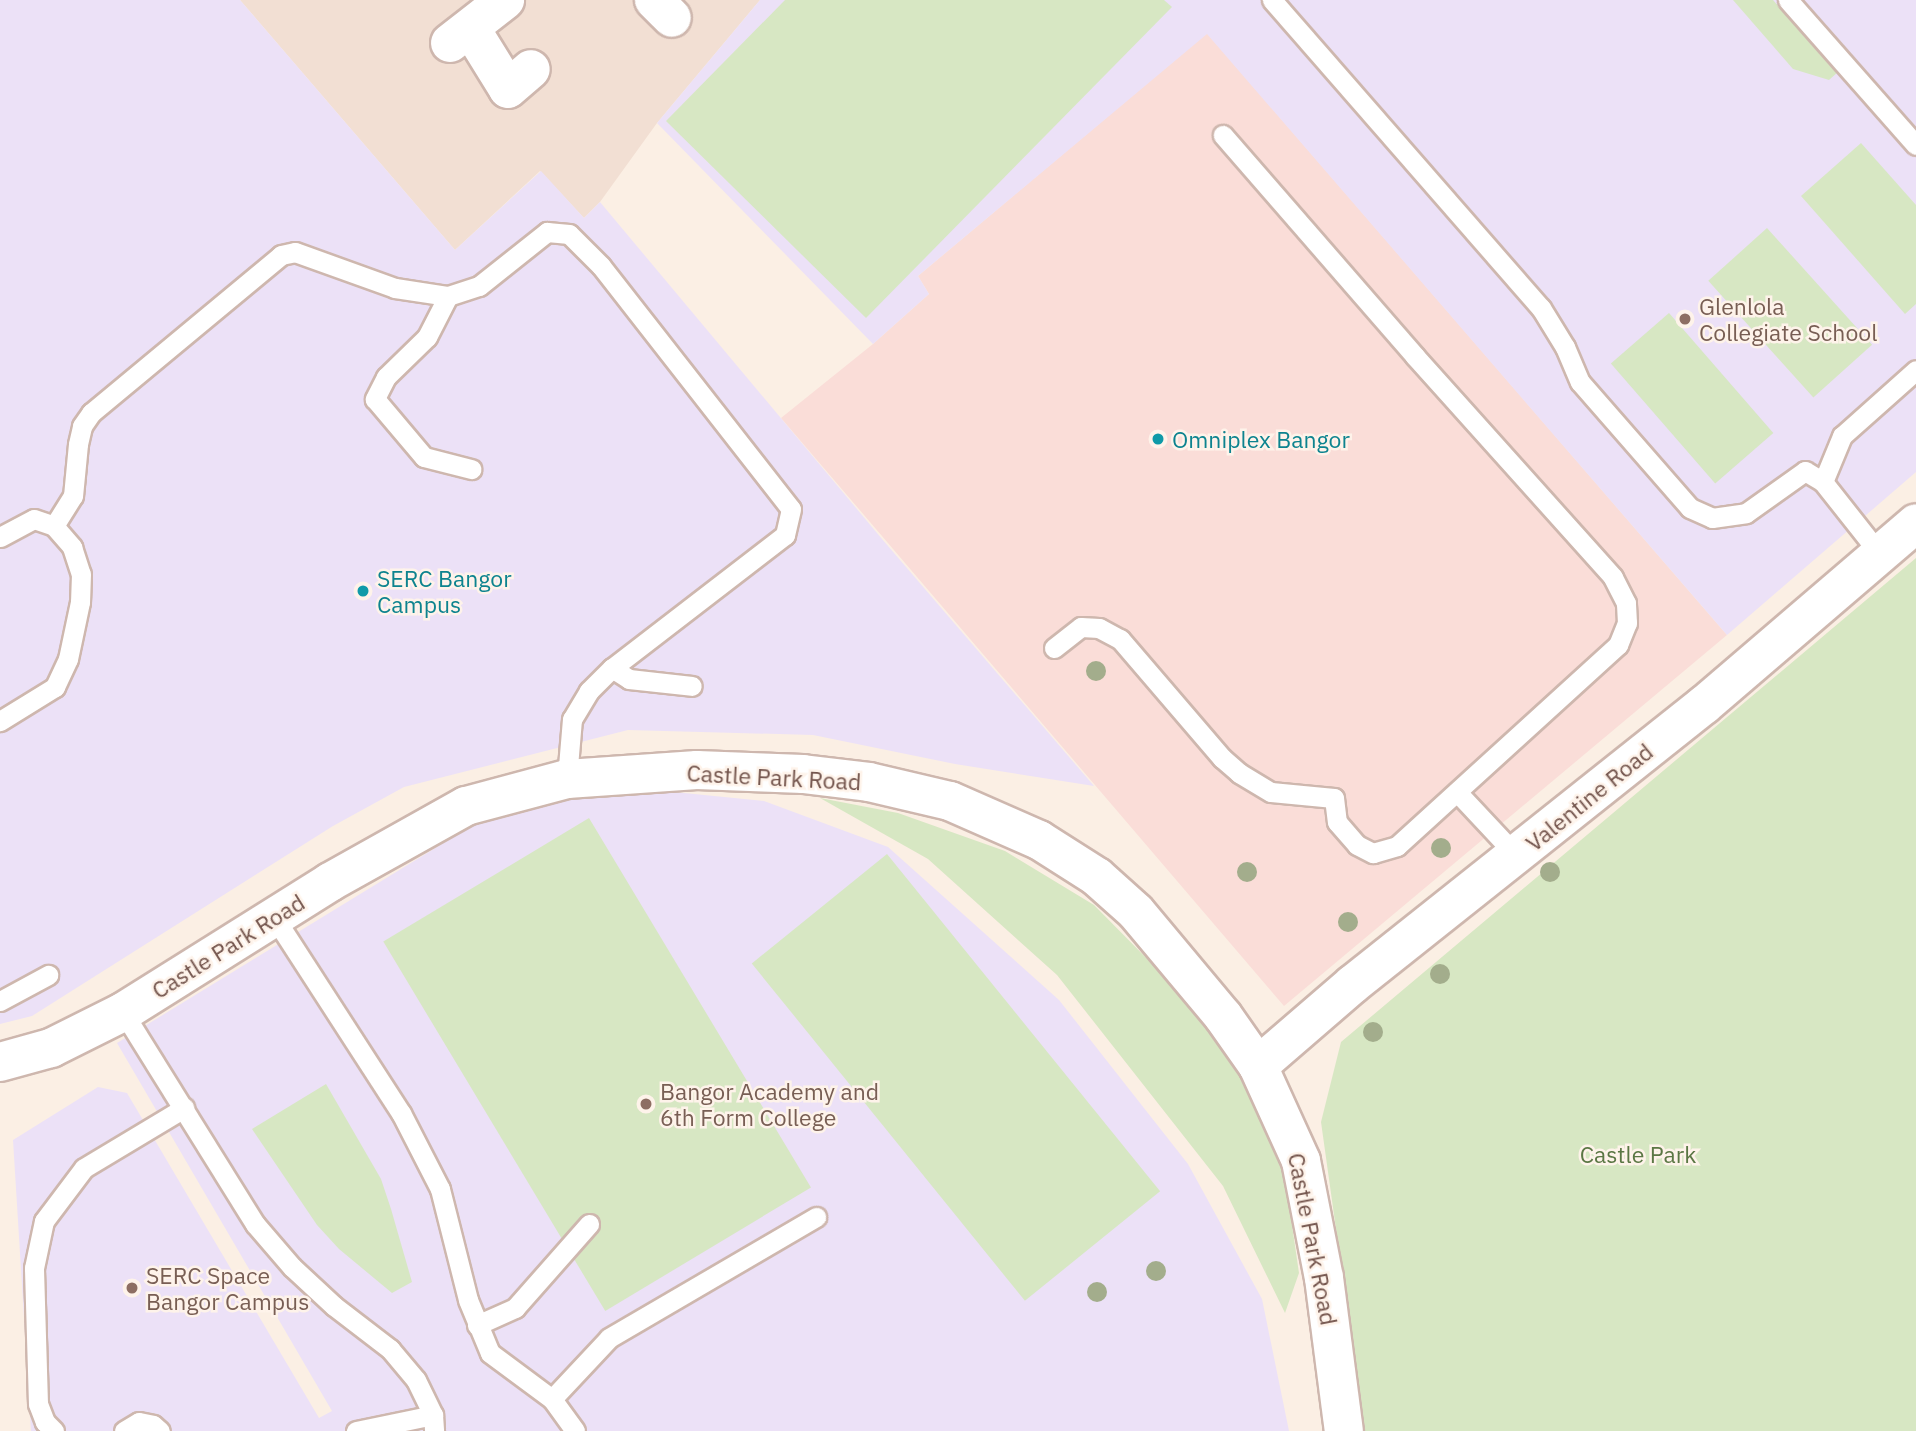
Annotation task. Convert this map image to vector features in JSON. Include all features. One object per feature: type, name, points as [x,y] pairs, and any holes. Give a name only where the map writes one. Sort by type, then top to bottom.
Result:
[{"type":"street","points":[[505,0],[460,36],[508,89],[531,69]]},
{"type":"street","name":"Valentine Road","points":[[1258,1066],[1353,984],[1704,705],[1916,523]]},
{"type":"street","name":"Castle Park Road","points":[[0,1062],[51,1048],[123,1012],[274,917],[466,806],[567,779],[697,770],[803,774],[869,782],[950,801],[1039,840],[1097,877],[1136,912],[1223,1016],[1258,1066],[1301,1161],[1324,1278],[1344,1431]]},
{"type":"lane","points":[[1272,0],[1541,308],[1565,347],[1580,382],[1690,508],[1712,518],[1746,513],[1805,471],[1823,482],[1880,553]]},
{"type":"lane","points":[[1788,0],[1916,145]]},
{"type":"lane","points":[[1054,648],[1081,627],[1099,628],[1119,639],[1222,758],[1239,773],[1271,792],[1334,798],[1337,822],[1357,845],[1373,853],[1397,846],[1457,792],[1618,645],[1627,623],[1626,603],[1613,577],[1597,557],[1415,356],[1223,135]]},
{"type":"lane","points":[[54,526],[73,496],[82,426],[91,413],[281,255],[295,252],[395,288],[447,296],[479,286],[547,232],[569,234],[601,266],[791,509],[785,535],[612,668],[589,691],[572,719],[567,779]]},
{"type":"lane","points":[[447,296],[427,337],[386,377],[375,399],[424,457],[471,469]]},
{"type":"lane","points":[[1823,482],[1842,436],[1916,370]]},
{"type":"lane","points":[[0,537],[34,519],[54,526],[72,547],[81,574],[80,602],[68,659],[55,687],[0,721]]},
{"type":"lane","points":[[612,668],[629,679],[692,686]]},
{"type":"lane","points":[[1457,792],[1516,855]]},
{"type":"lane","points":[[274,917],[401,1113],[440,1189],[477,1325],[490,1353],[552,1399],[575,1431]]},
{"type":"lane","points":[[0,1001],[48,975]]},
{"type":"lane","points":[[123,1012],[255,1224],[292,1268],[334,1306],[390,1349],[416,1380],[434,1423],[356,1431]]},
{"type":"lane","points":[[54,1431],[44,1422],[38,1404],[34,1268],[44,1221],[84,1168],[184,1108]]},
{"type":"lane","points":[[552,1399],[609,1338],[816,1217]]},
{"type":"lane","points":[[477,1325],[515,1308],[589,1224]]},
{"type":"lane","points":[[124,1431],[139,1422],[153,1425],[160,1431]]},
{"type":"shaded area","points":[[0,0],[240,0],[455,250],[541,171],[584,218],[600,202],[882,539],[1094,786],[955,764],[813,735],[628,730],[404,787],[333,826],[32,1016],[0,1024]]},
{"type":"shaded area","points":[[240,0],[760,0],[657,123],[600,202],[584,218],[540,171],[455,250]]},
{"type":"shaded area","name":"Glenlola Collegiate School","points":[[760,0],[1916,0],[1916,472],[1727,635],[1207,34],[918,276],[929,294],[873,344],[657,123]]},
{"type":"shaded area","points":[[1207,33],[1727,635],[1284,1006],[781,418],[873,344],[929,294],[918,276]]},
{"type":"shaded area","name":"Bangor Academy and 6th Form College","points":[[624,787],[764,801],[888,847],[1059,1000],[1188,1164],[1262,1299],[1289,1431],[31,1431],[13,1140],[98,1087],[127,1093],[319,1418],[332,1411],[117,1043],[486,817]]},
{"type":"green space","points":[[785,0],[1164,0],[1172,7],[866,318],[666,121]]},
{"type":"green space","points":[[1733,0],[1773,0],[1838,72],[1829,80],[1793,69]]},
{"type":"green space","points":[[1861,143],[1916,205],[1916,304],[1905,314],[1801,196]]},
{"type":"green space","points":[[1767,228],[1872,345],[1813,398],[1708,281]]},
{"type":"green space","points":[[1669,313],[1773,433],[1715,484],[1611,364]]},
{"type":"green space","name":"Castle Park","points":[[1916,558],[1916,1431],[1358,1431],[1358,1386],[1321,1122],[1341,1042]]},
{"type":"green space","points":[[820,798],[898,813],[1005,851],[1094,905],[1170,982],[1237,1068],[1285,1177],[1299,1273],[1285,1313],[1223,1186],[1057,975],[928,859]]},
{"type":"green space","points":[[589,818],[811,1187],[605,1311],[383,942]]},
{"type":"green space","points":[[887,854],[1160,1191],[1025,1301],[752,964]]},
{"type":"green space","points":[[326,1084],[381,1179],[391,1209],[412,1282],[392,1293],[339,1249],[317,1225],[252,1129]]},
{"type":"place","name":"Glenlola Collegiate School","points":[[1685,319]]},
{"type":"place","name":"Omniplex Bangor","points":[[1158,439]]},
{"type":"place","name":"SERC Bangor Campus","points":[[363,591]]},
{"type":"place","name":"Bangor Academy and 6th Form College","points":[[646,1104]]},
{"type":"place","name":"SERC Space Bangor Campus","points":[[132,1288]]}]
